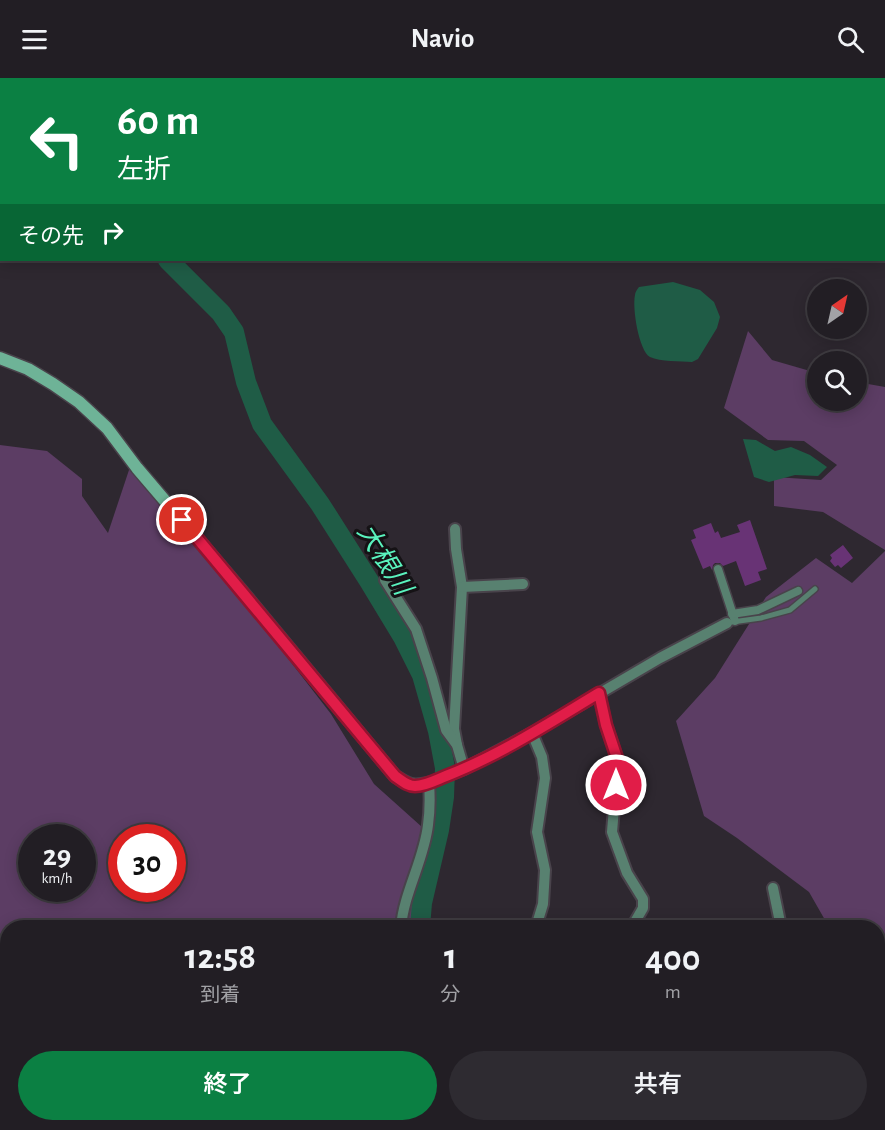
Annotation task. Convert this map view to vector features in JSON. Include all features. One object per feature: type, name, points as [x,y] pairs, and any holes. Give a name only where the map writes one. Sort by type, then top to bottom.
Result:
[{"type":"main road","points":[[0,358],[28,369],[53,384],[92,413],[107,428],[137,468],[395,776],[408,784],[417,786],[429,783]]},
{"type":"street","points":[[455,529],[462,587],[454,729],[464,769]]},
{"type":"street","points":[[718,569],[732,619]]},
{"type":"street","points":[[385,580],[416,629],[446,730],[457,745]]},
{"type":"street","points":[[462,587],[523,584]]},
{"type":"street","points":[[402,920],[428,827],[429,783],[464,769],[532,733],[732,619],[758,610],[798,591]]},
{"type":"street","points":[[599,693],[606,725],[618,761],[612,832],[627,873],[644,899],[643,908],[636,920]]},
{"type":"street","points":[[532,733],[542,757],[545,778],[537,832],[545,870],[543,904],[538,920]]},
{"type":"street","points":[[773,888],[780,920]]},
{"type":"lane","points":[[732,619],[761,618],[790,610],[815,589]]},
{"type":"shaded area","points":[[673,282],[700,290],[714,302],[720,317],[717,328],[698,359],[692,362],[665,361],[650,357],[643,347],[637,329],[634,301],[639,287]]},
{"type":"shaded area","points":[[748,331],[772,360],[807,370],[807,411],[867,411],[867,384],[885,387],[885,550],[823,512],[774,506],[774,477],[821,480],[837,465],[804,441],[768,440],[724,408]]},
{"type":"shaded area","points":[[743,439],[756,440],[775,451],[791,447],[810,455],[827,467],[818,476],[795,475],[769,482],[754,477]]},
{"type":"shaded area","points":[[0,445],[47,451],[82,479],[82,496],[108,533],[133,458],[331,714],[374,784],[432,836],[414,920],[0,920]]},
{"type":"shaded area","points":[[885,551],[885,920],[825,920],[809,892],[704,816],[676,721],[715,678],[766,597],[816,558],[852,583]]},
{"type":"building","points":[[750,520],[767,569],[758,572],[761,580],[745,586],[736,561],[723,566],[715,563],[712,570],[710,566],[703,569],[691,540],[696,538],[693,530],[711,523],[715,533],[718,531],[721,538],[740,532],[737,525]]},
{"type":"building","points":[[843,545],[853,558],[841,568],[838,565],[835,567],[830,561],[832,558],[830,555]]},
{"type":"waterway","name":"大根川","points":[[169,261],[221,313],[234,332],[246,382],[262,424],[320,504],[403,637],[422,675],[438,731],[445,768],[439,830],[422,903],[421,920]]},
{"type":"route","points":[[182,520],[395,776],[408,784],[417,786],[429,783],[464,769],[532,733],[599,693],[606,725],[618,761],[616,785]]}]
